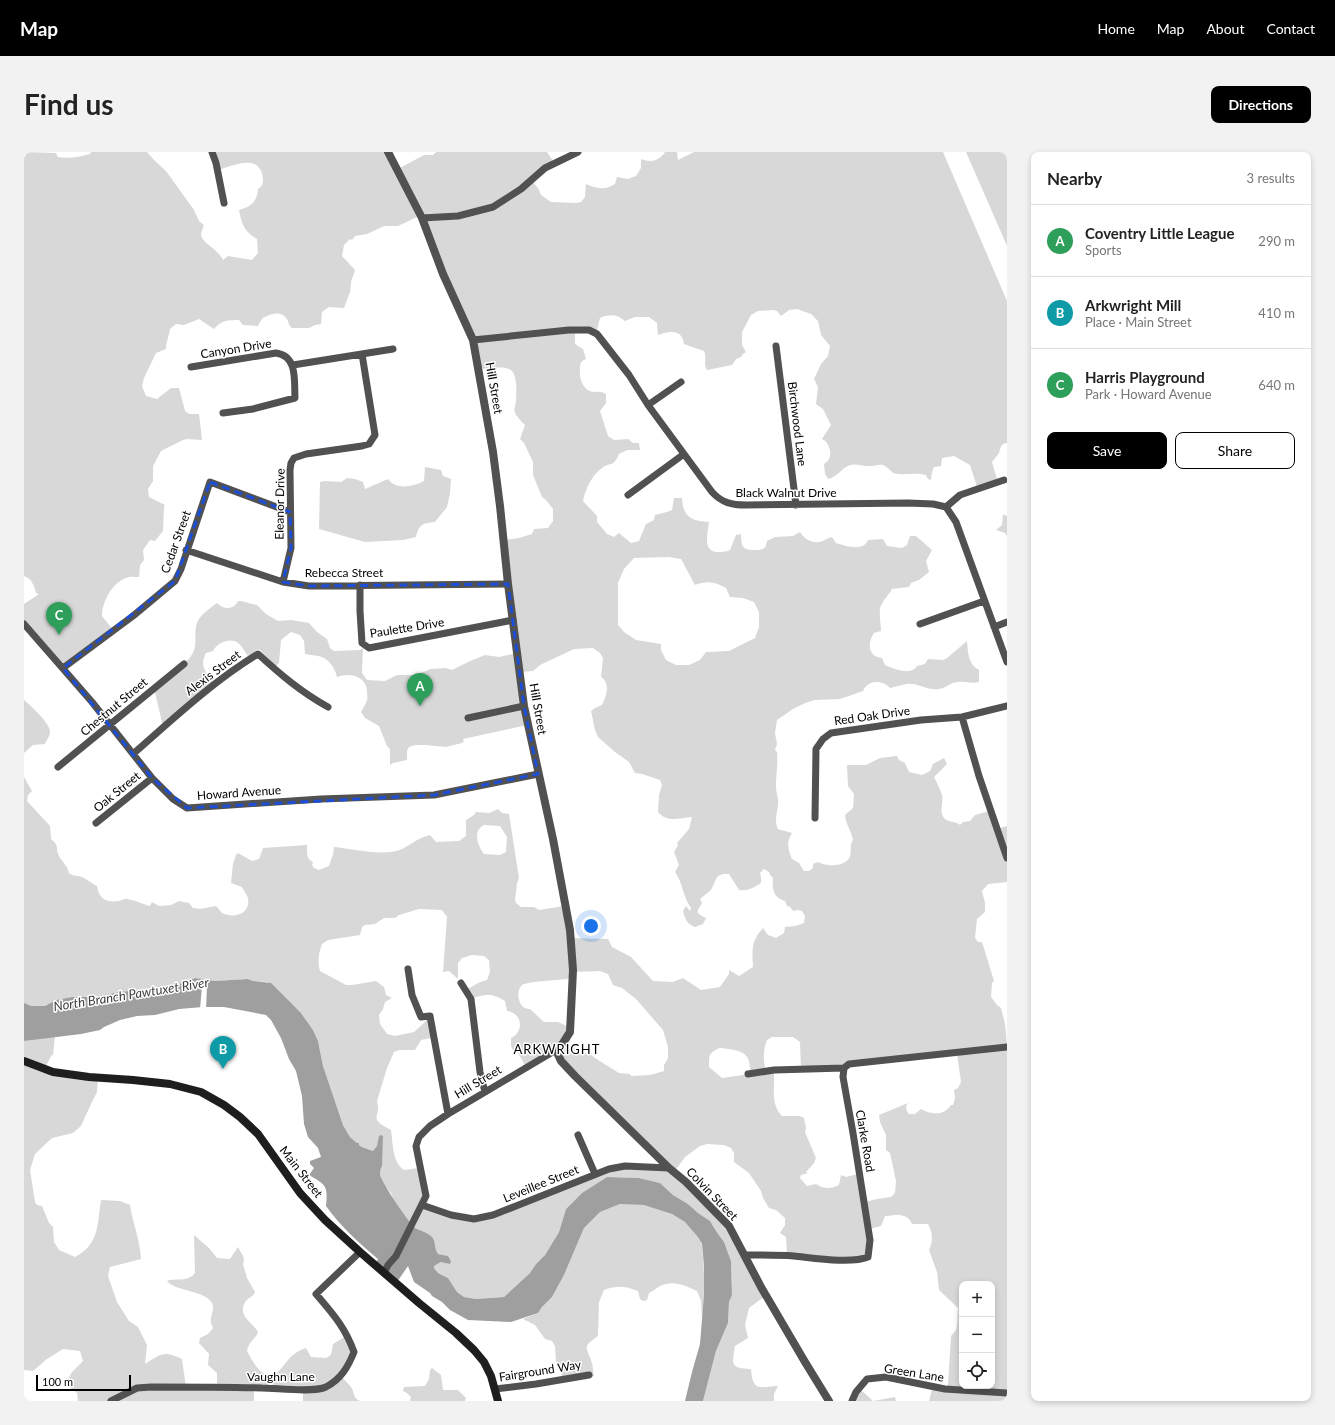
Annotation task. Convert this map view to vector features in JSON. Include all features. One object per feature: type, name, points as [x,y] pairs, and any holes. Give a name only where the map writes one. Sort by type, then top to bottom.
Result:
[{"type":"main road","name":"Main Street","points":[[24,1061],[50,1071],[89,1077],[170,1084],[201,1092],[224,1105],[240,1117],[258,1134],[300,1193],[325,1220],[474,1350],[484,1362],[491,1376],[498,1401]]},
{"type":"street","points":[[212,152],[216,163],[224,203]]},
{"type":"street","name":"Hill Street","points":[[384,1273],[388,1265],[396,1256],[426,1196],[416,1146],[419,1137],[430,1126],[448,1114],[556,1050],[563,1043],[570,1032],[573,970],[570,930],[564,894],[524,706],[512,620],[494,460],[473,340],[443,274],[422,218],[388,152]]},
{"type":"street","points":[[422,218],[458,216],[493,207],[521,189],[546,168],[578,152]]},
{"type":"street","name":"Black Walnut Drive","points":[[473,340],[569,330],[589,330],[597,334],[629,375],[648,405],[712,492],[718,498],[733,505],[908,503],[946,506]]},
{"type":"street","name":"Birchwood Lane","points":[[776,346],[796,504]]},
{"type":"street","points":[[223,414],[253,409],[295,398],[293,365],[393,349]]},
{"type":"street","name":"Canyon Drive","points":[[191,367],[276,353],[286,356],[293,365]]},
{"type":"street","name":"Eleanor Drive","points":[[283,582],[291,548],[290,470],[291,463],[294,458],[306,454],[362,446],[369,444],[375,435],[362,354]]},
{"type":"street","points":[[648,405],[681,382]]},
{"type":"street","points":[[628,495],[684,454]]},
{"type":"street","points":[[1004,480],[960,495],[946,506],[956,522],[1007,662]]},
{"type":"street","name":"Cedar Street","points":[[63,668],[133,616],[175,581],[181,569],[186,550],[210,482],[290,512]]},
{"type":"street","name":"Rebecca Street","points":[[186,550],[283,582],[309,586],[508,584]]},
{"type":"street","name":"Paulette Drive","points":[[360,585],[362,643],[369,648],[512,620]]},
{"type":"street","points":[[920,624],[984,600]]},
{"type":"street","points":[[994,626],[1007,622]]},
{"type":"street","name":"Howard Avenue","points":[[24,624],[63,668],[152,778],[173,799],[187,808],[321,799],[434,795],[538,774]]},
{"type":"street","name":"Alexis Street","points":[[133,754],[234,668],[258,654],[301,691],[328,707]]},
{"type":"street","name":"Chestnut Street","points":[[58,767],[184,664]]},
{"type":"street","points":[[468,718],[524,706]]},
{"type":"street","name":"Red Oak Drive","points":[[815,818],[816,749],[823,739],[831,733],[921,720],[962,717],[1007,706]]},
{"type":"street","points":[[962,717],[979,776],[1007,858]]},
{"type":"street","name":"Oak Street","points":[[96,823],[152,778]]},
{"type":"street","points":[[408,968],[412,995],[420,1017],[430,1016],[448,1114]]},
{"type":"street","points":[[461,983],[471,1000],[480,1072],[485,1092]]},
{"type":"street","points":[[748,1074],[774,1070],[844,1068],[848,1064],[861,1062],[890,1061],[1007,1047]]},
{"type":"street","name":"Colvin Street","points":[[556,1050],[561,1061],[575,1076],[669,1168],[686,1182],[729,1226],[773,1308],[829,1401]]},
{"type":"street","name":"Clarke Road","points":[[744,1255],[862,1260],[868,1257],[870,1240],[853,1133],[842,1077],[844,1068]]},
{"type":"street","points":[[578,1135],[595,1174]]},
{"type":"street","name":"Leveillee Street","points":[[422,1205],[451,1215],[474,1219],[492,1215],[609,1169],[626,1166],[669,1168]]},
{"type":"street","name":"Vaughn Lane","points":[[111,1401],[137,1388],[151,1387],[305,1390],[324,1388],[338,1379],[347,1368],[354,1352],[348,1335],[336,1317],[316,1294],[360,1252]]},
{"type":"street","name":"Fairground Way","points":[[495,1389],[589,1375]]},
{"type":"street","name":"Green Lane","points":[[852,1401],[856,1392],[867,1379],[886,1377],[945,1389],[1007,1393]]},
{"type":"highlighted area","points":[[210,482],[290,512],[291,548],[283,582],[309,586],[508,584],[524,706],[538,774],[434,795],[187,808],[152,778],[63,668],[175,581]]},
{"type":"shaded area","points":[[24,152],[56,153],[58,157],[66,158],[82,156],[90,154],[91,152],[147,152],[166,171],[194,210],[199,221],[204,225],[201,235],[204,241],[221,256],[223,260],[228,256],[252,260],[258,253],[257,239],[244,227],[239,210],[247,207],[255,201],[258,189],[263,183],[261,170],[257,165],[245,163],[217,170],[211,152],[388,152],[398,169],[424,155],[433,155],[436,152],[547,152],[553,161],[532,180],[541,195],[551,202],[576,203],[581,202],[585,197],[586,184],[601,188],[612,186],[615,184],[617,177],[628,179],[636,176],[641,168],[641,159],[651,161],[657,159],[665,152],[677,152],[678,160],[694,152],[943,152],[1007,301],[1007,443],[1002,445],[999,453],[992,462],[997,479],[977,487],[970,465],[954,456],[942,458],[941,466],[934,467],[931,480],[923,474],[896,474],[883,465],[851,465],[846,467],[834,477],[828,479],[825,474],[824,464],[829,459],[830,451],[828,444],[822,439],[831,425],[823,409],[816,404],[818,387],[814,379],[821,364],[828,356],[830,346],[821,335],[818,321],[811,314],[797,309],[789,310],[781,316],[777,311],[773,310],[758,311],[751,315],[742,332],[742,345],[746,352],[741,357],[736,359],[732,365],[707,370],[704,351],[684,344],[681,336],[675,332],[658,335],[657,323],[649,317],[635,317],[625,321],[619,317],[610,315],[600,318],[596,334],[575,331],[575,344],[583,349],[586,359],[582,361],[581,364],[581,379],[586,389],[589,391],[606,394],[606,403],[600,411],[608,436],[614,440],[628,439],[633,443],[639,443],[640,450],[627,450],[619,454],[614,463],[605,466],[598,471],[585,492],[583,501],[597,516],[597,522],[607,534],[614,537],[619,533],[631,543],[639,541],[646,524],[654,520],[655,515],[672,510],[674,498],[682,498],[684,510],[689,517],[709,522],[707,540],[709,548],[712,551],[724,552],[730,550],[736,535],[741,534],[744,548],[749,550],[760,550],[765,548],[767,541],[775,537],[793,536],[800,532],[806,539],[811,541],[820,542],[832,537],[836,543],[854,547],[866,544],[868,540],[883,539],[887,546],[902,548],[907,545],[910,536],[916,536],[932,550],[926,561],[929,572],[919,580],[911,583],[909,587],[892,589],[882,603],[880,608],[881,631],[874,633],[870,641],[871,652],[877,657],[882,658],[885,665],[897,670],[911,671],[917,666],[925,664],[928,659],[943,660],[947,658],[967,641],[968,653],[971,661],[979,670],[979,682],[956,682],[943,688],[933,689],[915,684],[906,684],[890,688],[884,683],[876,682],[868,684],[863,691],[840,699],[815,700],[805,703],[777,720],[775,733],[777,744],[775,750],[777,752],[776,787],[778,803],[776,823],[778,829],[792,833],[788,843],[789,852],[792,859],[799,863],[804,871],[809,871],[813,868],[813,864],[818,862],[826,865],[836,865],[845,862],[850,856],[851,844],[853,840],[845,815],[853,808],[854,794],[848,786],[847,765],[866,765],[880,758],[897,756],[899,760],[905,763],[909,772],[922,775],[930,771],[933,764],[944,758],[947,764],[934,777],[942,795],[942,813],[945,819],[960,825],[963,822],[970,821],[975,815],[989,811],[997,829],[1007,826],[1007,882],[988,884],[982,891],[985,903],[985,912],[977,919],[975,938],[978,942],[982,942],[994,981],[992,983],[991,997],[1001,1008],[1005,1024],[1007,1045],[1007,1401],[929,1401],[932,1389],[944,1389],[948,1384],[951,1336],[956,1330],[958,1308],[939,1290],[937,1272],[929,1250],[932,1237],[928,1224],[912,1224],[910,1220],[901,1215],[885,1216],[881,1226],[869,1229],[866,1258],[787,1256],[786,1237],[780,1233],[785,1225],[785,1218],[776,1210],[769,1208],[761,1191],[749,1173],[734,1162],[734,1153],[731,1148],[724,1145],[707,1144],[700,1146],[685,1157],[674,1172],[719,1216],[765,1296],[749,1308],[745,1325],[748,1338],[735,1346],[733,1357],[734,1364],[739,1368],[751,1369],[753,1382],[755,1385],[762,1387],[778,1386],[774,1394],[774,1401],[703,1401],[716,1351],[728,1323],[729,1302],[732,1295],[731,1261],[724,1242],[710,1221],[688,1204],[673,1195],[660,1183],[639,1178],[607,1177],[582,1193],[566,1209],[559,1232],[545,1255],[530,1273],[504,1297],[476,1299],[464,1297],[457,1292],[448,1278],[438,1273],[434,1268],[434,1266],[441,1262],[451,1261],[448,1256],[438,1254],[412,1227],[397,1207],[391,1193],[385,1186],[380,1176],[379,1159],[376,1152],[362,1147],[350,1137],[343,1125],[323,1066],[318,1041],[313,1030],[301,1013],[268,982],[253,981],[248,979],[215,981],[195,978],[176,985],[119,992],[95,997],[72,997],[56,1000],[45,1006],[24,1007],[24,777],[32,791],[28,795],[27,801],[50,826],[51,839],[55,843],[59,856],[69,873],[82,877],[97,886],[101,897],[107,901],[128,899],[150,906],[152,902],[159,906],[171,905],[179,901],[189,903],[193,908],[200,909],[216,906],[222,913],[227,915],[241,914],[247,908],[248,898],[242,887],[231,883],[233,864],[238,853],[252,861],[259,859],[263,848],[307,845],[308,857],[313,862],[312,865],[314,868],[319,870],[329,866],[334,847],[369,852],[387,852],[402,849],[430,835],[436,842],[459,841],[466,836],[466,820],[476,812],[489,813],[498,809],[502,813],[509,814],[519,878],[517,883],[516,903],[521,907],[534,907],[539,910],[564,906],[571,938],[608,939],[612,947],[631,957],[653,981],[673,982],[683,978],[701,990],[720,987],[729,974],[729,970],[739,976],[753,967],[752,956],[754,942],[763,928],[768,935],[776,938],[784,933],[785,927],[804,923],[805,916],[802,911],[793,911],[787,906],[785,901],[778,898],[773,889],[773,878],[769,872],[764,869],[760,873],[761,883],[748,890],[739,890],[729,874],[718,876],[711,890],[700,899],[702,903],[698,913],[706,918],[703,924],[695,927],[687,921],[683,911],[686,906],[690,911],[691,908],[686,900],[680,881],[675,872],[679,865],[674,852],[678,845],[677,843],[689,829],[692,817],[669,819],[658,812],[659,795],[662,785],[660,780],[635,773],[629,762],[598,737],[591,711],[602,705],[607,686],[601,677],[603,658],[600,653],[593,648],[574,649],[540,665],[533,671],[520,672],[527,725],[463,739],[464,741],[462,743],[446,747],[415,745],[409,747],[407,751],[407,760],[390,765],[390,749],[387,746],[379,726],[365,718],[361,712],[367,698],[367,691],[364,682],[352,675],[337,677],[335,670],[328,661],[322,657],[305,654],[304,641],[300,635],[291,632],[281,640],[279,663],[275,667],[259,649],[248,656],[241,646],[235,641],[221,643],[213,651],[206,653],[203,666],[214,683],[163,727],[153,689],[179,669],[191,656],[195,645],[195,630],[197,622],[204,613],[217,603],[222,607],[231,608],[238,601],[243,601],[257,605],[266,614],[278,621],[291,620],[309,623],[317,632],[327,639],[330,648],[334,651],[360,650],[363,648],[362,673],[367,680],[385,681],[397,675],[414,675],[430,669],[446,668],[452,670],[485,655],[499,657],[516,653],[504,540],[532,534],[534,529],[548,528],[553,521],[553,509],[542,497],[533,475],[533,462],[524,443],[520,439],[525,425],[514,412],[516,401],[516,380],[514,373],[505,368],[498,367],[478,369],[474,345],[419,216],[398,226],[384,226],[367,234],[355,236],[344,245],[342,256],[355,270],[351,282],[350,292],[344,308],[329,307],[322,312],[321,324],[309,328],[292,328],[287,319],[278,313],[268,315],[263,318],[258,326],[243,325],[239,320],[231,320],[222,322],[214,329],[199,319],[184,325],[176,324],[170,329],[166,349],[156,353],[144,378],[142,386],[146,396],[157,399],[171,388],[179,388],[185,411],[189,414],[199,414],[202,440],[183,440],[161,451],[153,466],[153,481],[148,489],[149,497],[165,505],[163,531],[155,541],[150,540],[143,550],[144,560],[140,565],[139,577],[129,577],[121,580],[112,589],[106,599],[102,616],[113,630],[63,668],[24,624],[24,604],[39,594],[36,593],[31,581],[24,576]],"holes":[[[669,557],[681,559],[695,585],[707,582],[719,584],[726,588],[730,597],[743,598],[754,602],[759,612],[759,627],[755,638],[729,651],[706,652],[700,660],[689,665],[676,665],[666,660],[661,650],[661,644],[636,640],[624,632],[618,625],[618,583],[624,569],[634,558]],[[484,825],[500,826],[507,837],[506,852],[500,855],[484,854],[477,839],[480,828]],[[419,909],[442,910],[447,917],[443,972],[449,971],[458,979],[458,963],[462,958],[472,955],[484,956],[489,960],[490,972],[487,980],[480,982],[466,990],[472,998],[489,995],[500,998],[505,1001],[507,1011],[516,1015],[519,1019],[520,1027],[518,1032],[511,1038],[511,1046],[513,1050],[518,1053],[526,1067],[556,1053],[665,1168],[610,1170],[475,1220],[423,1204],[424,1182],[418,1168],[404,1170],[400,1167],[395,1157],[391,1130],[383,1126],[377,1120],[377,1101],[387,1068],[394,1052],[399,1050],[415,1050],[421,1040],[435,1037],[427,1020],[414,1032],[395,1036],[387,1034],[380,1024],[379,1015],[385,1002],[392,998],[386,995],[384,987],[376,981],[346,985],[320,971],[319,964],[319,954],[322,944],[328,940],[360,935],[362,927],[365,925],[375,924],[384,918],[395,918],[399,915]],[[600,971],[608,974],[613,985],[622,988],[636,999],[663,1030],[668,1047],[668,1058],[664,1065],[664,1071],[650,1075],[631,1076],[630,1074],[619,1073],[590,1054],[582,1053],[565,1042],[569,1027],[558,1022],[544,1022],[530,1009],[526,1009],[520,1003],[518,995],[522,985],[532,982],[573,978],[574,972]],[[772,1037],[793,1037],[800,1042],[801,1070],[957,1054],[961,1082],[958,1088],[954,1090],[955,1098],[953,1105],[951,1105],[948,1109],[941,1113],[933,1113],[921,1109],[915,1114],[909,1114],[906,1108],[908,1103],[879,1115],[880,1122],[886,1135],[886,1150],[890,1153],[896,1181],[895,1193],[891,1197],[865,1202],[858,1174],[846,1177],[841,1175],[839,1185],[830,1188],[824,1188],[816,1184],[807,1186],[800,1178],[801,1175],[808,1173],[806,1172],[814,1163],[816,1158],[805,1132],[806,1128],[804,1118],[800,1116],[782,1116],[778,1111],[774,1101],[774,1072],[766,1072],[764,1063],[764,1052],[767,1040]],[[719,1048],[732,1049],[744,1054],[749,1061],[750,1074],[722,1078],[709,1067],[709,1057],[711,1053]]]},
{"type":"shaded area","points":[[966,152],[1007,152],[1007,246]]},
{"type":"shaded area","points":[[425,467],[441,470],[443,476],[451,479],[450,493],[447,507],[435,522],[422,525],[416,537],[403,540],[365,542],[319,529],[320,482],[341,482],[347,478],[355,479],[363,482],[365,489],[388,479],[395,485],[410,486],[424,481]]},
{"type":"shaded area","points":[[1003,514],[1007,516],[1007,536],[1005,533],[996,530],[1002,525]]},
{"type":"shaded area","points":[[24,700],[44,720],[50,732],[45,744],[33,745],[24,753]]},
{"type":"shaded area","points":[[55,1036],[53,1055],[45,1068],[98,1079],[97,1092],[81,1126],[73,1133],[52,1138],[35,1154],[30,1170],[35,1202],[37,1205],[42,1206],[49,1223],[53,1227],[54,1242],[59,1250],[75,1257],[83,1252],[93,1240],[98,1225],[101,1200],[120,1201],[130,1205],[141,1259],[110,1267],[108,1276],[117,1302],[129,1321],[138,1327],[147,1345],[145,1364],[162,1354],[176,1356],[182,1359],[186,1387],[217,1388],[217,1373],[208,1365],[209,1354],[199,1343],[200,1338],[208,1334],[213,1328],[211,1317],[213,1305],[203,1296],[171,1285],[167,1281],[187,1278],[193,1276],[195,1273],[194,1235],[209,1248],[217,1258],[230,1259],[238,1247],[244,1258],[243,1264],[247,1278],[255,1292],[243,1306],[246,1318],[258,1332],[256,1337],[249,1345],[247,1351],[258,1368],[268,1376],[268,1389],[254,1389],[254,1401],[78,1401],[77,1393],[65,1384],[72,1372],[83,1361],[80,1351],[63,1349],[47,1359],[33,1371],[24,1370],[24,1041]]},
{"type":"shaded area","points":[[620,1204],[644,1205],[669,1213],[685,1222],[697,1235],[702,1247],[704,1266],[702,1320],[701,1301],[697,1291],[683,1285],[669,1283],[660,1286],[649,1293],[647,1300],[643,1301],[640,1299],[638,1291],[629,1288],[613,1287],[604,1290],[599,1302],[598,1336],[587,1346],[594,1376],[562,1379],[561,1366],[556,1362],[555,1346],[552,1341],[545,1339],[535,1325],[523,1319],[538,1313],[552,1297],[564,1275],[584,1228],[600,1212]]},
{"type":"shaded area","points":[[346,1336],[352,1348],[341,1376],[351,1387],[357,1400],[360,1401],[303,1401],[303,1391],[273,1389],[273,1376],[291,1357],[299,1351],[306,1348],[311,1357],[326,1358],[331,1355],[333,1344]]},
{"type":"shaded area","points":[[432,1368],[441,1375],[443,1390],[458,1390],[466,1398],[465,1401],[410,1401],[411,1397],[403,1391],[404,1387],[425,1386]]},
{"type":"shaded area","points":[[860,1389],[873,1401],[852,1401]]},
{"type":"shaded area","points":[[895,1397],[896,1401],[873,1401]]},
{"type":"water","name":"North Branch Pawtuxet River","points":[[195,978],[215,981],[248,979],[271,983],[301,1013],[313,1030],[318,1041],[323,1066],[343,1125],[350,1137],[359,1143],[359,1145],[373,1151],[377,1146],[379,1136],[383,1136],[382,1166],[380,1169],[380,1175],[385,1186],[412,1225],[432,1237],[438,1254],[448,1256],[451,1261],[450,1264],[441,1262],[434,1266],[434,1268],[438,1273],[448,1278],[457,1292],[464,1297],[476,1299],[504,1297],[530,1273],[545,1255],[559,1232],[566,1209],[582,1193],[607,1177],[639,1178],[660,1183],[673,1195],[688,1204],[710,1221],[724,1242],[731,1261],[732,1295],[729,1302],[728,1323],[716,1351],[703,1401],[685,1401],[700,1344],[704,1294],[702,1244],[685,1222],[672,1214],[644,1205],[620,1204],[600,1212],[584,1228],[564,1275],[552,1297],[538,1313],[511,1322],[468,1320],[450,1310],[442,1302],[414,1282],[408,1266],[397,1282],[375,1265],[378,1259],[350,1234],[326,1206],[327,1194],[325,1186],[309,1175],[314,1168],[310,1164],[310,1161],[321,1157],[318,1148],[308,1137],[304,1124],[302,1096],[296,1071],[289,1059],[281,1038],[271,1020],[266,1015],[224,1007],[179,1009],[155,1015],[137,1016],[120,1020],[100,1030],[81,1034],[24,1041],[24,1003],[31,1006],[45,1006],[56,1000],[72,997],[95,997],[119,992],[152,989],[160,986],[176,985]]},
{"type":"pier","points":[[202,986],[207,986],[206,1009],[200,1009]]},
{"type":"place","name":"Harris Playground","points":[[59,635]]},
{"type":"place","name":"Coventry Little League","points":[[420,706]]},
{"type":"place","name":"Arkwright Mill","points":[[223,1069]]},
{"type":"district","name":"ARKWRIGHT","points":[[557,1049]]}]
